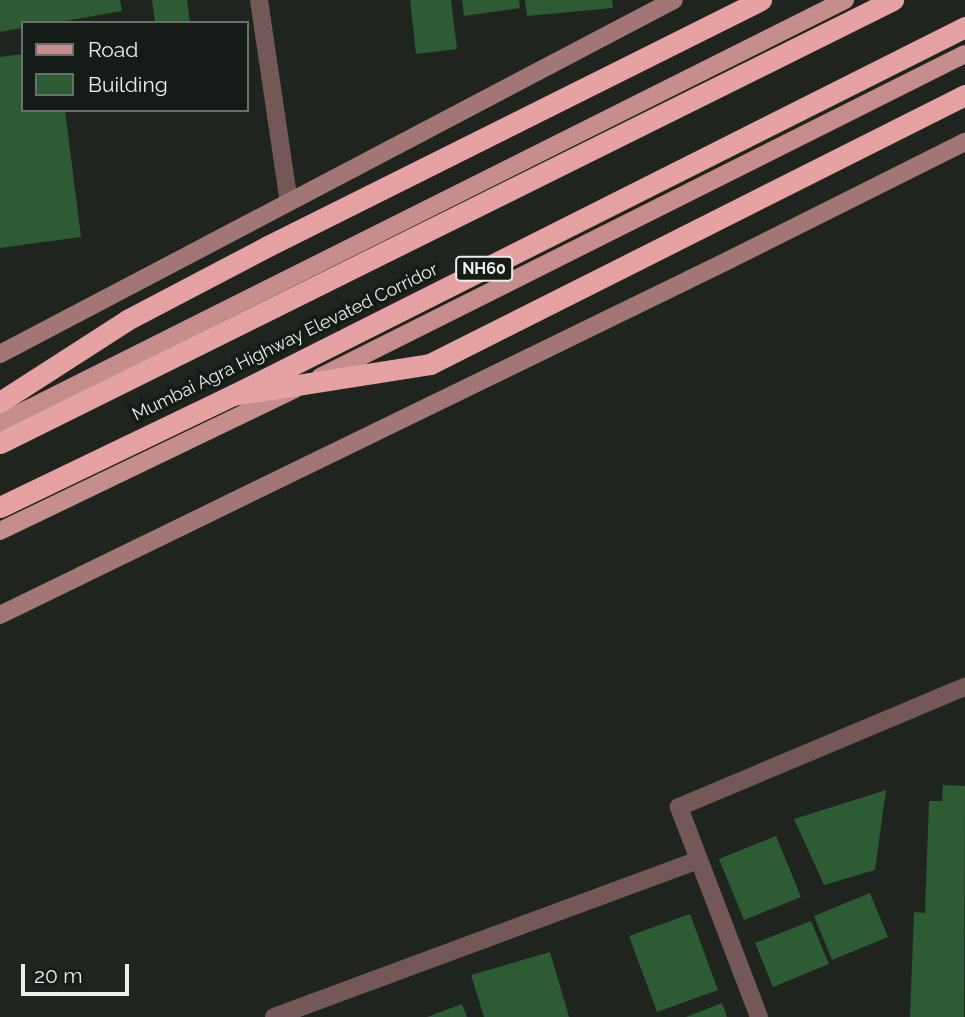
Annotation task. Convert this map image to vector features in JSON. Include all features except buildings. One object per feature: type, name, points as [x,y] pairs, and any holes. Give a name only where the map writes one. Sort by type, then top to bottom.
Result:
[{"type":"highway","points":[[0,402],[151,308],[761,0]]},
{"type":"highway","name":"Mumbai Agra Highway Elevated Corridor","points":[[0,443],[893,0]]},
{"type":"highway","name":"Mumbai Agra Highway Elevated Corridor","points":[[0,506],[233,395],[965,27]]},
{"type":"highway","points":[[233,395],[430,364],[965,95]]},
{"type":"main road","points":[[0,423],[845,0]]},
{"type":"main road","points":[[0,531],[389,344],[965,54]]},
{"type":"street","points":[[259,0],[289,202]]},
{"type":"street","points":[[0,354],[674,0]]},
{"type":"street","points":[[0,615],[965,142]]},
{"type":"street","points":[[759,1017],[678,807],[965,687]]},
{"type":"street","points":[[274,1017],[699,860]]}]
